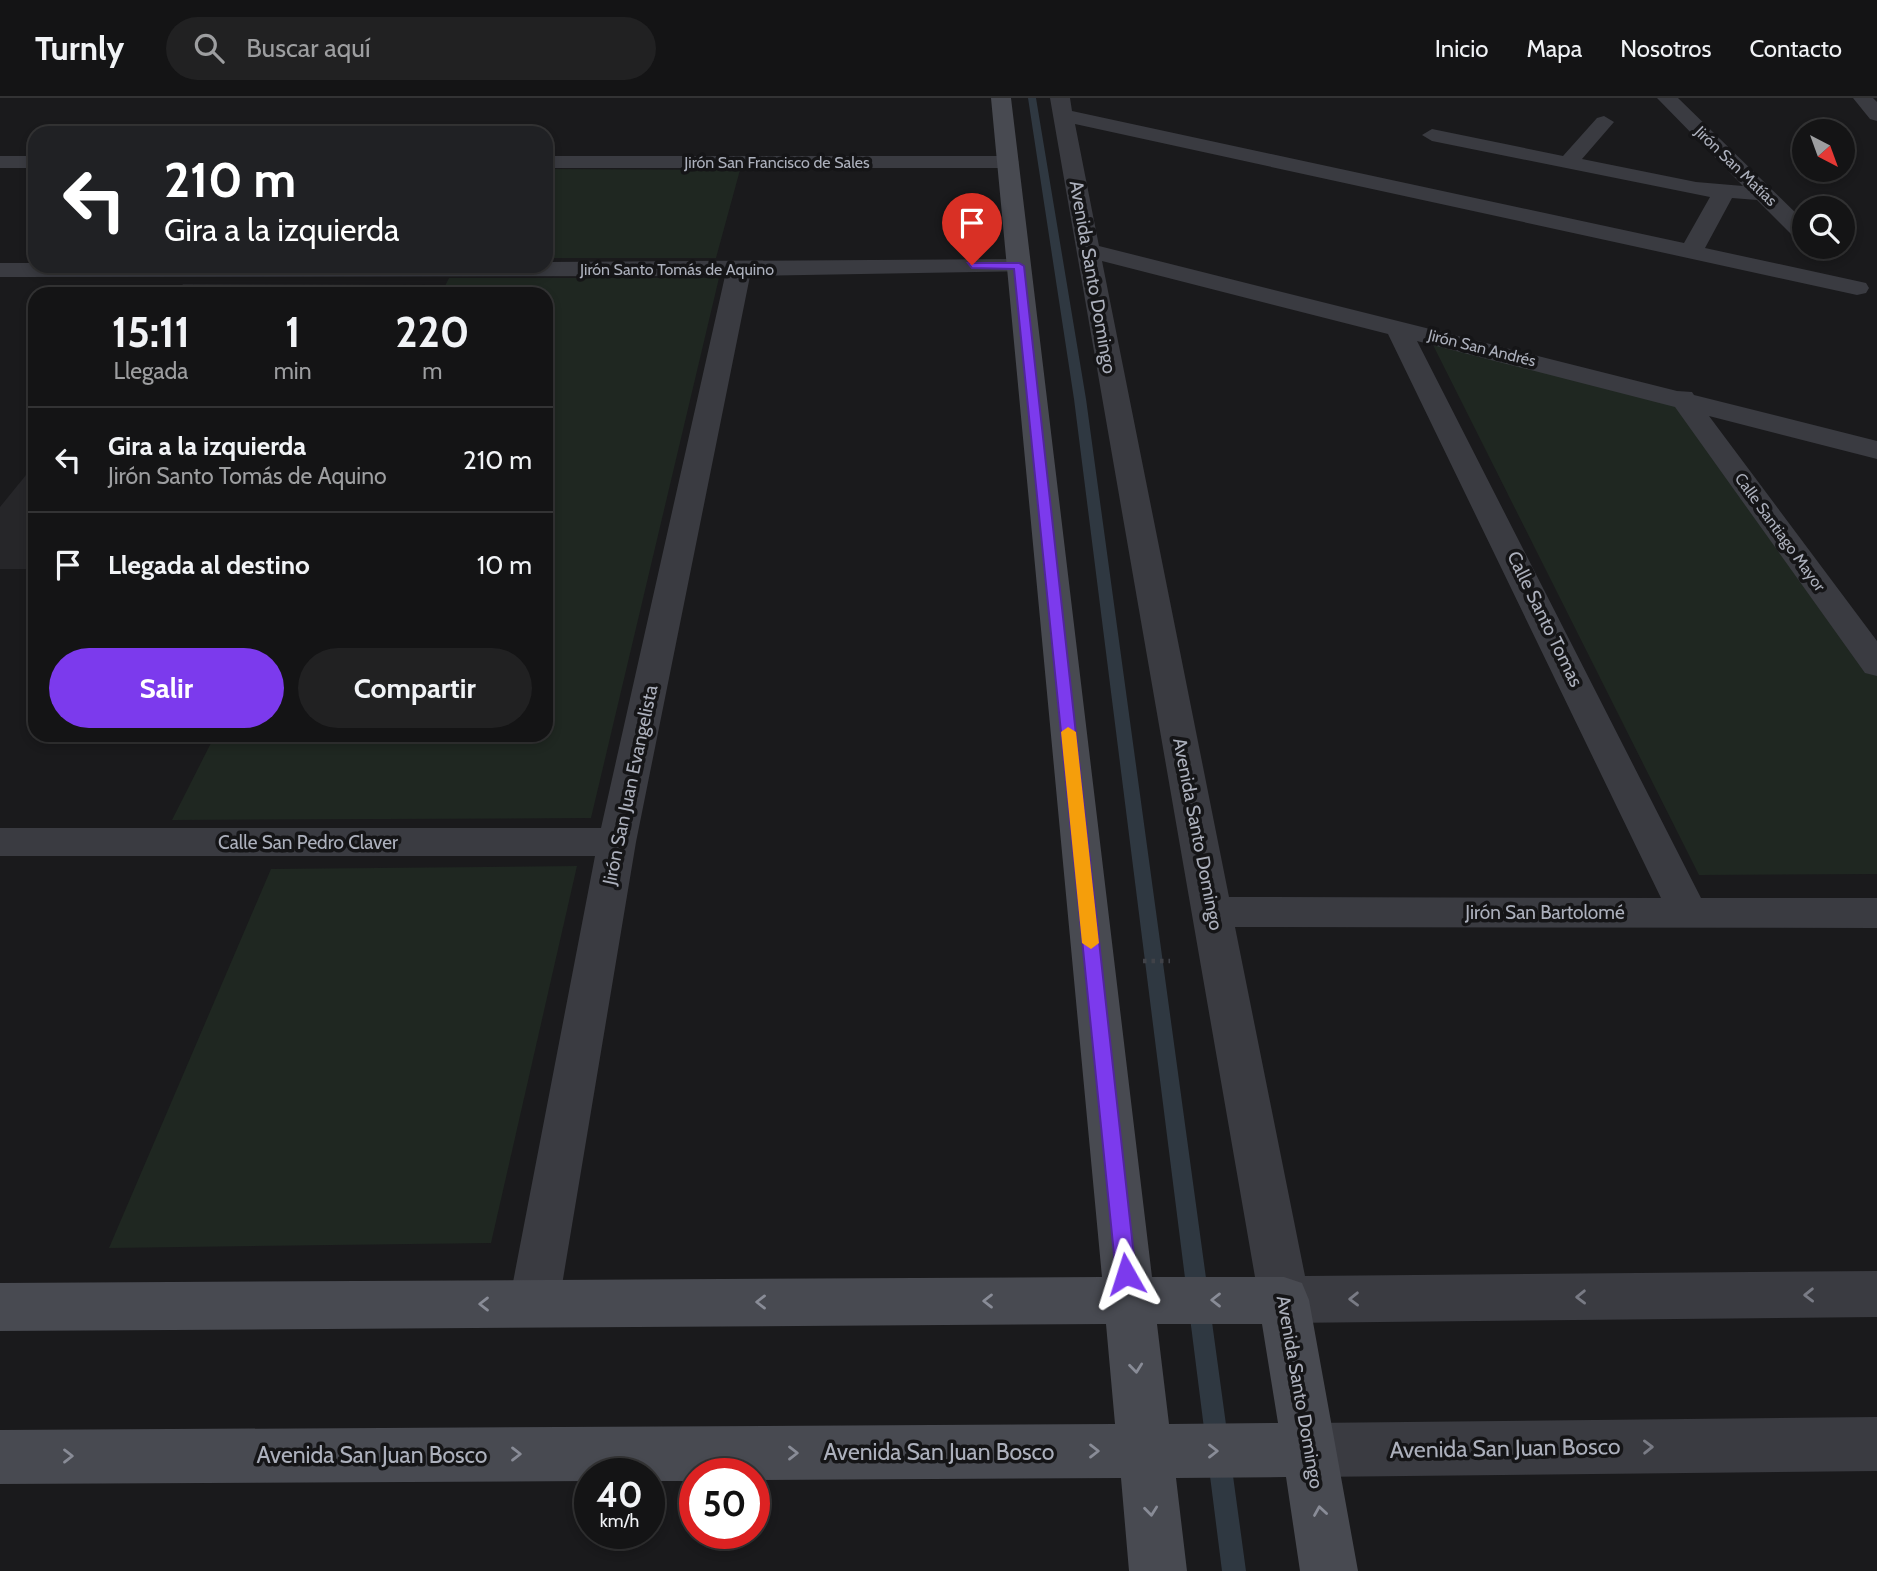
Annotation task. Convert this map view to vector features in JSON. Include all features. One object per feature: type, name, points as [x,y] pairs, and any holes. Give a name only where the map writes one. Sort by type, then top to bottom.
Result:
[{"type":"main road","points":[[1001,98],[1158,1571]]},
{"type":"main road","points":[[0,1307],[1284,1300]]},
{"type":"main road","name":"Avenida Santo Domingo","points":[[1284,1300],[1329,1571]]},
{"type":"main road","name":"Avenida San Juan Bosco","points":[[0,1457],[1311,1450]]},
{"type":"street","name":"Jirón San Matías","points":[[1667,98],[1792,222]]},
{"type":"street","points":[[1863,98],[1877,116]]},
{"type":"street","points":[[1062,106],[1494,208],[1857,288],[1828,259]]},
{"type":"street","name":"Avenida Santo Domingo","points":[[1062,106],[1284,1300]]},
{"type":"street","points":[[1568,163],[1604,122]]},
{"type":"street","points":[[1432,135],[1696,189],[1765,194]]},
{"type":"street","points":[[1494,208],[1541,158]]},
{"type":"street","points":[[0,162],[28,162]]},
{"type":"street","name":"Jirón San Francisco de Sales","points":[[553,162],[1008,162]]},
{"type":"street","points":[[1691,252],[1724,192]]},
{"type":"street","name":"Jirón San Andrés","points":[[1087,250],[1682,398],[1877,450]]},
{"type":"street","name":"Jirón Santo Tomás de Aquino","points":[[553,270],[1019,266]]},
{"type":"street","name":"Jirón Santo Tomás de Aquino","points":[[0,270],[28,270]]},
{"type":"street","name":"Jirón San Juan Evangelista","points":[[534,1303],[617,842],[739,270]]},
{"type":"street","name":"Calle Santo Tomas","points":[[1397,327],[1509,545],[1688,912]]},
{"type":"street","name":"Calle Santiago Mayor","points":[[1682,398],[1877,665]]},
{"type":"street","name":"Calle San Pedro Claver","points":[[0,842],[617,842]]},
{"type":"street","name":"Jirón San Bartolomé","points":[[1213,912],[1877,913]]},
{"type":"street","points":[[1284,1300],[1877,1294]]},
{"type":"street","name":"Avenida San Juan Bosco","points":[[1311,1450],[1877,1444]]},
{"type":"path","points":[[1093,960],[1223,962]]},
{"type":"shaded area","points":[[553,169],[740,170],[716,258],[553,258]]},
{"type":"shaded area","points":[[449,278],[719,278],[591,818],[172,820],[211,742],[553,742],[553,287],[444,287]]},
{"type":"shaded area","points":[[183,284],[433,285],[432,287],[181,287]]},
{"type":"shaded area","points":[[1429,337],[1666,394],[1877,674],[1877,874],[1699,875]]},
{"type":"shaded area","points":[[28,473],[28,569],[0,569],[0,507]]},
{"type":"shaded area","points":[[577,866],[491,1243],[109,1248],[271,869]]},
{"type":"waterway","points":[[1032,98],[1080,399],[1234,1571]]},
{"type":"slow traffic","points":[[1068,732],[1091,943]]},
{"type":"route","points":[[972,265],[1019,266],[1126,1274]]}]
